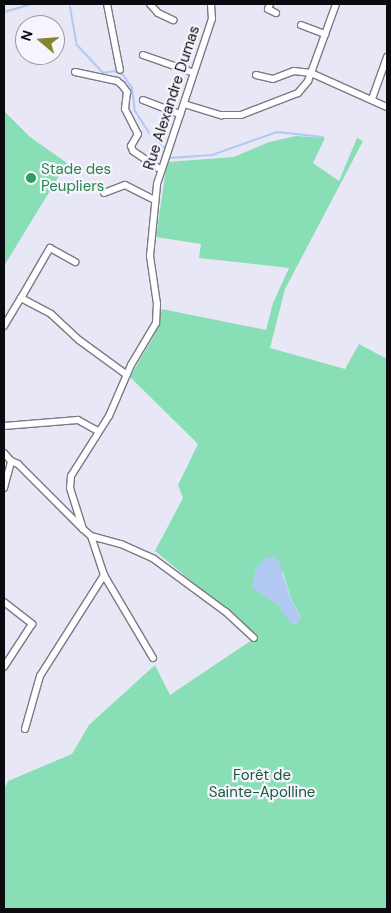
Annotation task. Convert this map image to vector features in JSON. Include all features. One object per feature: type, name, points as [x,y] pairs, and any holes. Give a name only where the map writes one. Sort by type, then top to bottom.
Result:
[{"type":"street","points":[[107,4],[120,70]]},
{"type":"street","points":[[150,4],[158,14],[173,20]]},
{"type":"street","name":"Rue Alexandre Dumas","points":[[83,529],[70,488],[71,476],[110,416],[126,375],[156,323],[157,304],[150,256],[154,200],[161,170],[212,19],[211,4]]},
{"type":"street","points":[[270,4],[268,9],[276,13]]},
{"type":"street","points":[[184,104],[221,115],[241,115],[298,94],[305,88],[336,4]]},
{"type":"street","points":[[301,25],[325,34]]},
{"type":"street","points":[[143,55],[194,73]]},
{"type":"street","points":[[372,99],[387,57]]},
{"type":"street","points":[[256,75],[272,79],[294,71],[311,73],[387,107]]},
{"type":"street","points":[[75,72],[117,81],[122,85],[126,92],[126,109],[138,134],[131,146],[133,150],[161,170]]},
{"type":"street","points":[[142,100],[180,114]]},
{"type":"street","points":[[104,193],[125,184],[154,200]]},
{"type":"street","points":[[4,326],[50,248],[75,262]]},
{"type":"street","points":[[21,298],[51,314],[79,340],[126,375]]},
{"type":"street","points":[[4,426],[78,420],[98,432]]},
{"type":"street","points":[[4,453],[11,461],[18,464],[91,536],[121,544],[154,558],[226,612],[254,638]]},
{"type":"street","points":[[4,488],[11,461]]},
{"type":"street","points":[[91,536],[104,575],[152,658]]},
{"type":"street","points":[[25,729],[40,676],[104,575]]},
{"type":"street","points":[[4,602],[31,620],[30,630],[4,667]]},
{"type":"green space","name":"Stade des Peupliers","points":[[4,111],[30,137],[67,163],[4,266]]},
{"type":"green space","name":"Forêt de Sainte-Apolline","points":[[296,136],[325,138],[313,163],[339,181],[357,138],[363,141],[285,289],[270,348],[345,369],[359,344],[387,359],[387,909],[4,909],[4,790],[8,781],[72,754],[89,725],[155,665],[170,695],[258,636],[155,551],[183,498],[178,485],[198,444],[130,377],[155,334],[162,309],[266,330],[273,303],[289,268],[199,258],[201,244],[156,237],[167,162],[234,157],[269,142]],"holes":[[[283,572],[291,599],[301,617],[294,625],[278,605],[254,588]]]},
{"type":"water","points":[[267,557],[275,557],[279,562],[291,600],[301,617],[296,624],[291,624],[278,605],[252,587],[255,570]]},
{"type":"waterway","points":[[4,12],[32,4]]},
{"type":"waterway","points":[[70,7],[77,45],[103,73],[114,71],[123,75],[132,88],[135,111],[150,134],[165,148]]},
{"type":"waterway","points":[[170,152],[170,158],[212,155],[277,132],[323,137]]},
{"type":"place","name":"Stade des Peupliers","points":[[31,178]]}]
